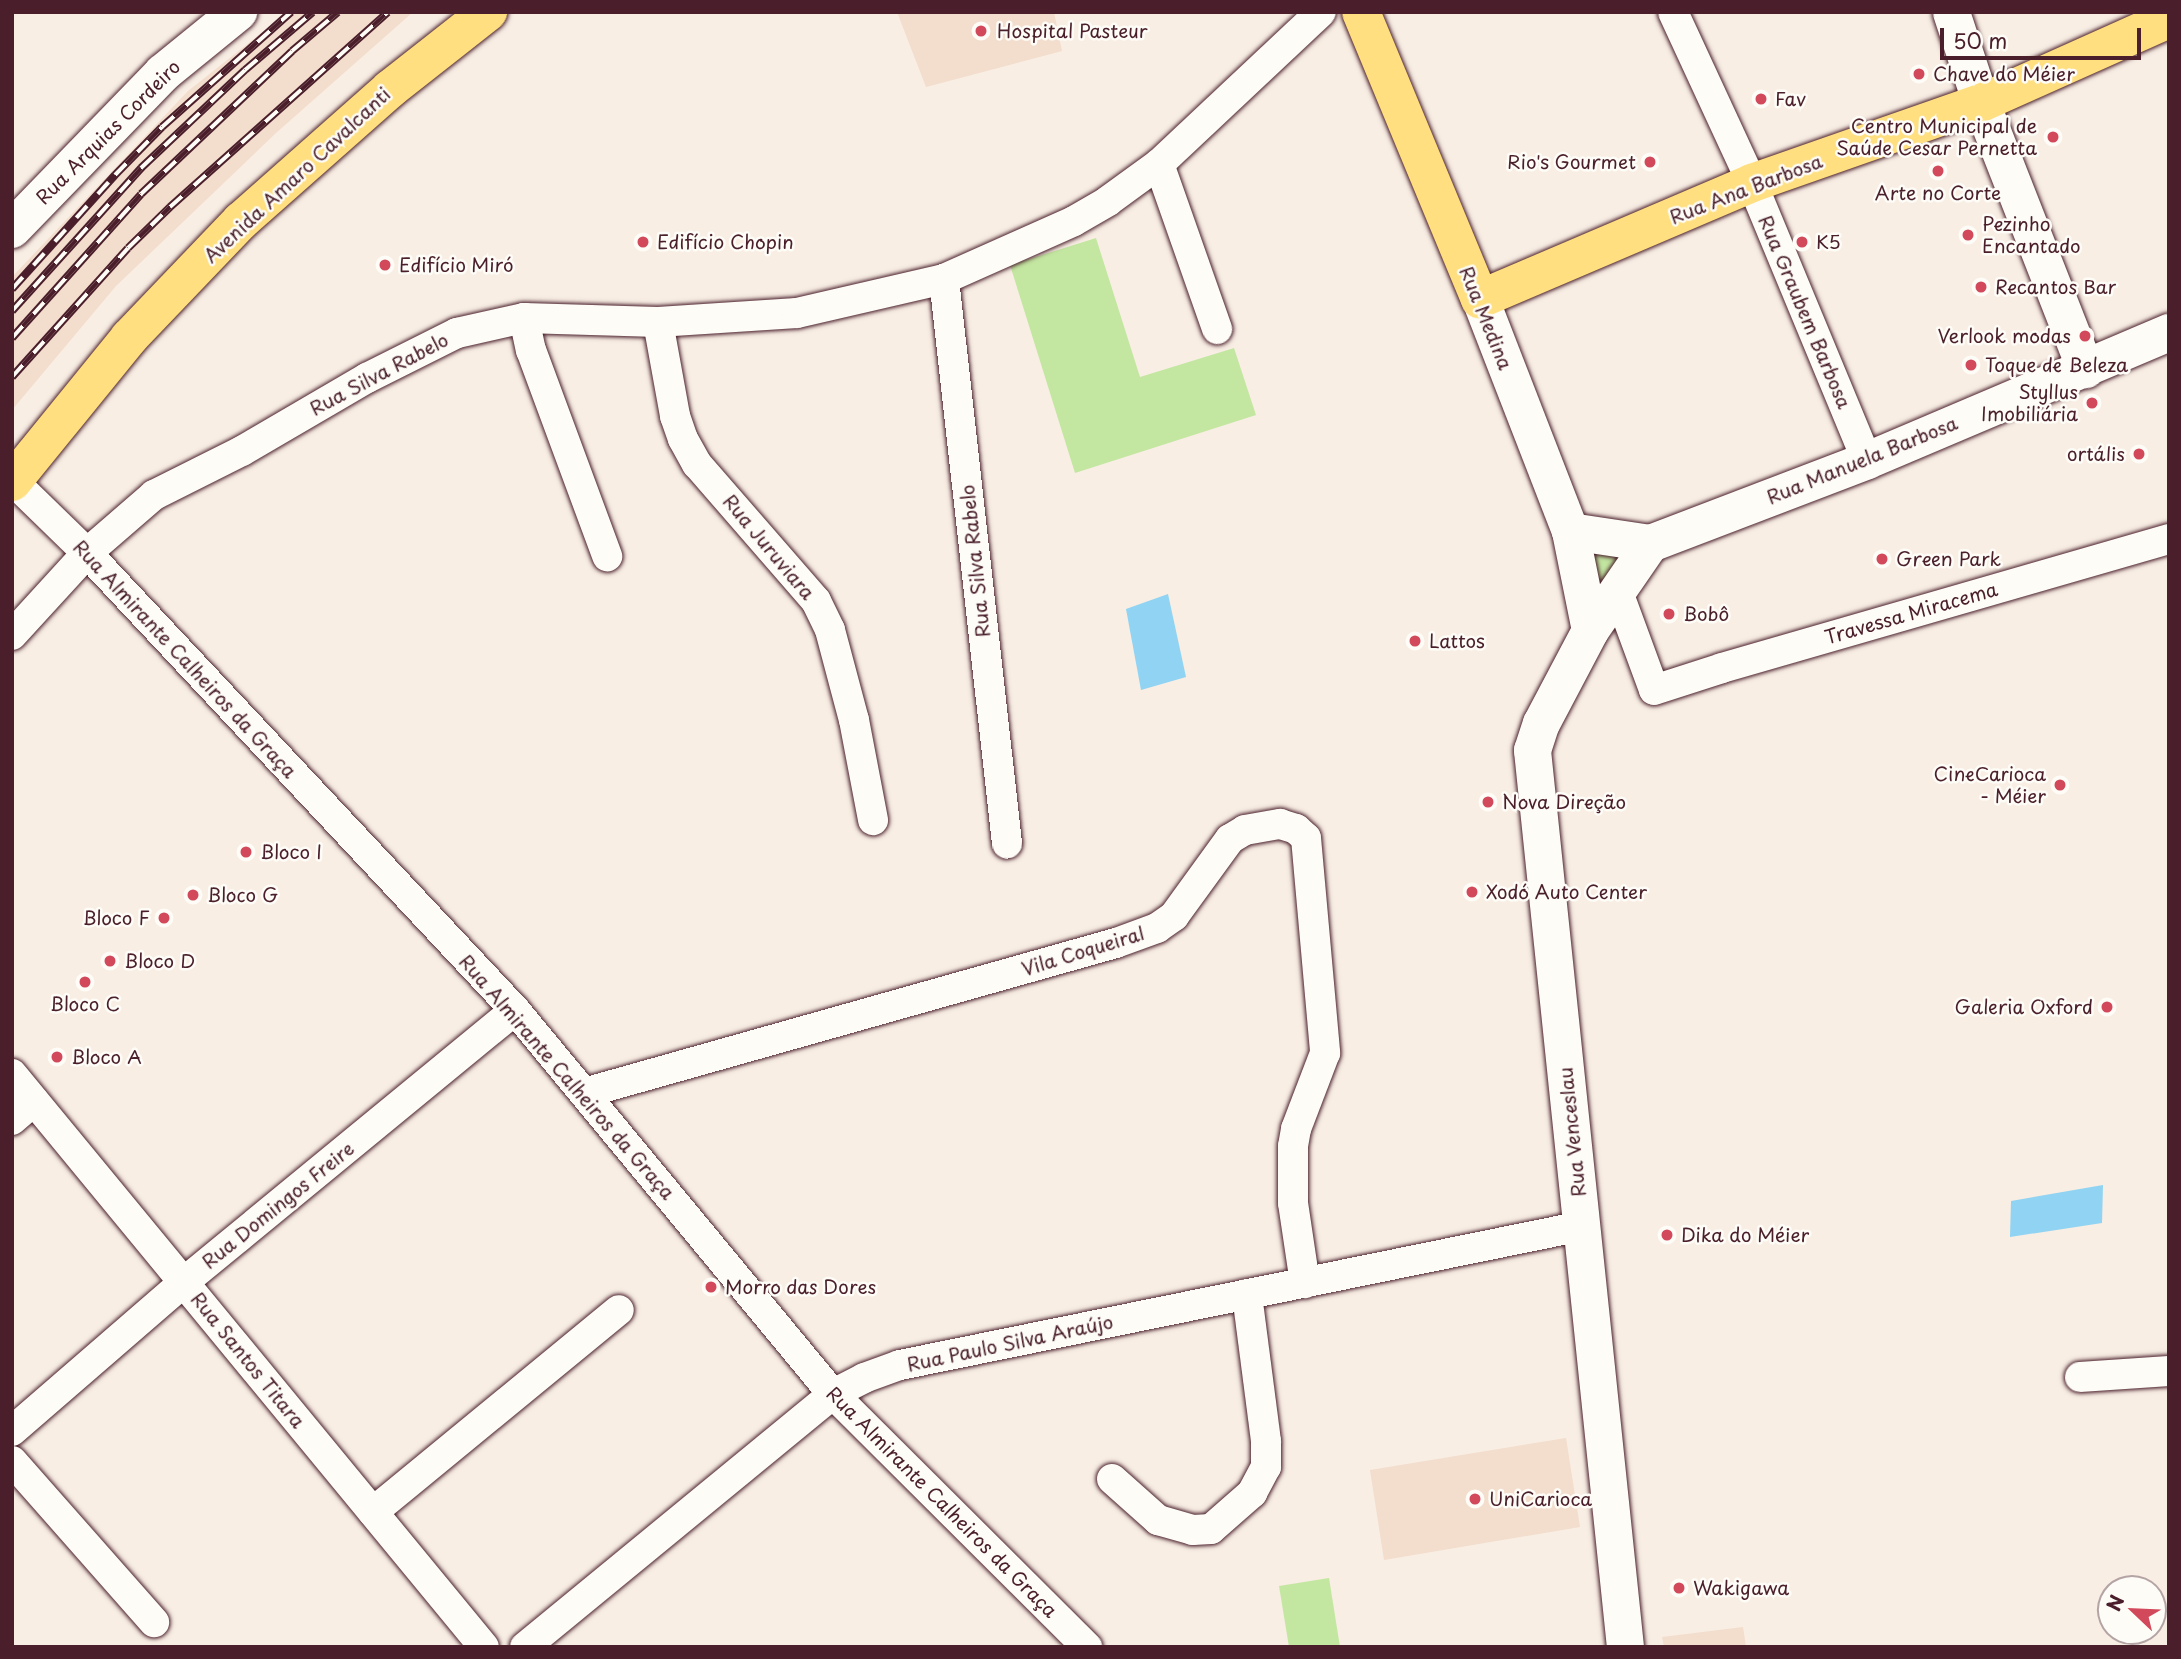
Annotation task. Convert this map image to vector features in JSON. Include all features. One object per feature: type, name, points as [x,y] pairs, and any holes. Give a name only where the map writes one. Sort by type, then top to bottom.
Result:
[{"type":"main road","name":"Rua Arquias Cordeiro","points":[[12,229],[163,73],[238,12]]},
{"type":"main road","name":"Avenida Amaro Cavalcanti","points":[[13,481],[129,338],[241,221],[390,89],[488,12]]},
{"type":"main road","name":"Rua Medina","points":[[1361,12],[1480,299]]},
{"type":"main road","name":"Rua Ana Barbosa","points":[[1480,299],[1752,183],[1981,103],[2169,19]]},
{"type":"street","name":"Rua Silva Rabelo","points":[[12,635],[88,553],[154,495],[242,451],[367,378],[457,333],[524,318],[658,322],[797,313],[944,279],[1074,221],[1108,201],[1158,164],[1321,12]]},
{"type":"street","name":"Rua Graubem Barbosa","points":[[1673,12],[1752,183],[1867,460]]},
{"type":"street","points":[[1951,12],[1981,103],[2085,369]]},
{"type":"street","points":[[1158,164],[1217,329]]},
{"type":"street","name":"Rua Silva Rabelo","points":[[944,279],[1007,843]]},
{"type":"street","name":"Rua Medina","points":[[1480,299],[1570,531],[1590,630]]},
{"type":"street","points":[[524,318],[531,350],[607,556]]},
{"type":"street","name":"Rua Juruviara","points":[[658,322],[675,416],[697,464],[816,601],[831,630],[854,720],[873,820]]},
{"type":"street","name":"Rua Manuela Barbosa","points":[[1650,543],[1867,460],[2169,332]]},
{"type":"street","name":"Rua Almirante Calheiros da Graça","points":[[13,481],[88,553],[515,1010],[833,1394],[1087,1647]]},
{"type":"street","points":[[1570,531],[1650,543],[1590,630]]},
{"type":"street","name":"Travessa Miracema","points":[[1618,592],[1654,691],[1722,668],[2169,539]]},
{"type":"street","name":"Rua Venceslau","points":[[1590,630],[1559,685],[1532,750],[1625,1647]]},
{"type":"street","name":"Vila Coqueiral","points":[[584,1093],[1116,943],[1157,928],[1174,916],[1230,839],[1245,830],[1280,824],[1296,830],[1306,838],[1325,1053],[1293,1146],[1293,1203],[1305,1283]]},
{"type":"street","name":"Rua Domingos Freire","points":[[12,1431],[184,1282],[515,1010]]},
{"type":"street","name":"Rua Santos Titara","points":[[12,1074],[23,1110],[184,1282],[484,1647]]},
{"type":"street","name":"Rua Paulo Silva Araújo","points":[[525,1647],[833,1394],[900,1365],[1582,1226]]},
{"type":"street","points":[[1112,1479],[1158,1520],[1193,1530],[1211,1529],[1252,1493],[1266,1467],[1266,1441],[1247,1294]]},
{"type":"street","points":[[373,1512],[619,1310]]},
{"type":"street","points":[[2080,1377],[2169,1371]]},
{"type":"street","points":[[12,1461],[155,1622]]},
{"type":"shaded area","points":[[288,12],[413,12],[276,133],[116,286],[12,410],[12,277],[188,91]]},
{"type":"shaded area","name":"Hospital Pasteur","points":[[897,12],[1054,12],[1062,51],[926,87]]},
{"type":"shaded area","name":"UniCarioca","points":[[1566,1438],[1580,1527],[1384,1560],[1370,1470]]},
{"type":"shaded area","points":[[1743,1627],[1746,1647],[1664,1647],[1662,1637]]},
{"type":"green space","points":[[1096,238],[1140,377],[1234,348],[1256,415],[1075,473],[1010,265]]},
{"type":"green space","points":[[1587,545],[1632,552],[1598,606]]},
{"type":"green space","points":[[1329,1578],[1340,1647],[1289,1647],[1279,1586]]},
{"type":"water","points":[[1168,594],[1186,677],[1141,690],[1126,609]]},
{"type":"water","points":[[2103,1185],[2102,1223],[2010,1237],[2011,1201]]},
{"type":"railway","points":[[12,289],[162,127],[291,12]]},
{"type":"railway","points":[[12,311],[141,168],[245,70],[313,12]]},
{"type":"railway","points":[[12,338],[141,194],[292,51],[338,12]]},
{"type":"railway","points":[[12,377],[128,248],[170,207],[388,12]]},
{"type":"place","name":"Hospital Pasteur","points":[[981,31]]},
{"type":"place","name":"Chave do Méier","points":[[1919,74]]},
{"type":"place","name":"Fav","points":[[1761,99]]},
{"type":"place","name":"Centro Municipal de Saúde Cesar Pernetta","points":[[2053,137]]},
{"type":"place","name":"Rio's Gourmet","points":[[1650,162]]},
{"type":"place","name":"Arte no Corte","points":[[1938,171]]},
{"type":"place","name":"Pezinho Encantado","points":[[1968,235]]},
{"type":"place","name":"Edifício Chopin","points":[[643,242]]},
{"type":"place","name":"K5","points":[[1802,242]]},
{"type":"place","name":"Edifício Miró","points":[[385,265]]},
{"type":"place","name":"Recantos Bar","points":[[1981,287]]},
{"type":"place","name":"Verlook modas","points":[[2085,336]]},
{"type":"place","name":"Toque de Beleza","points":[[1971,365]]},
{"type":"place","name":"Styllus Imobiliária","points":[[2092,403]]},
{"type":"place","name":"ortális","points":[[2139,454]]},
{"type":"place","name":"Green Park","points":[[1882,559]]},
{"type":"place","name":"Bobô","points":[[1669,614]]},
{"type":"place","name":"Lattos","points":[[1415,641]]},
{"type":"place","name":"CineCarioca - Méier","points":[[2060,785]]},
{"type":"place","name":"Nova Direção","points":[[1488,802]]},
{"type":"place","name":"Bloco I","points":[[246,852]]},
{"type":"place","name":"Xodó Auto Center","points":[[1472,892]]},
{"type":"place","name":"Bloco G","points":[[193,895]]},
{"type":"place","name":"Bloco F","points":[[164,918]]},
{"type":"place","name":"Bloco D","points":[[110,961]]},
{"type":"place","name":"Bloco C","points":[[85,982]]},
{"type":"place","name":"Galeria Oxford","points":[[2107,1007]]},
{"type":"place","name":"Bloco A","points":[[57,1057]]},
{"type":"place","name":"Dika do Méier","points":[[1667,1235]]},
{"type":"place","name":"Morro das Dores","points":[[711,1287]]},
{"type":"place","name":"UniCarioca","points":[[1475,1499]]},
{"type":"place","name":"Wakigawa","points":[[1679,1588]]}]
